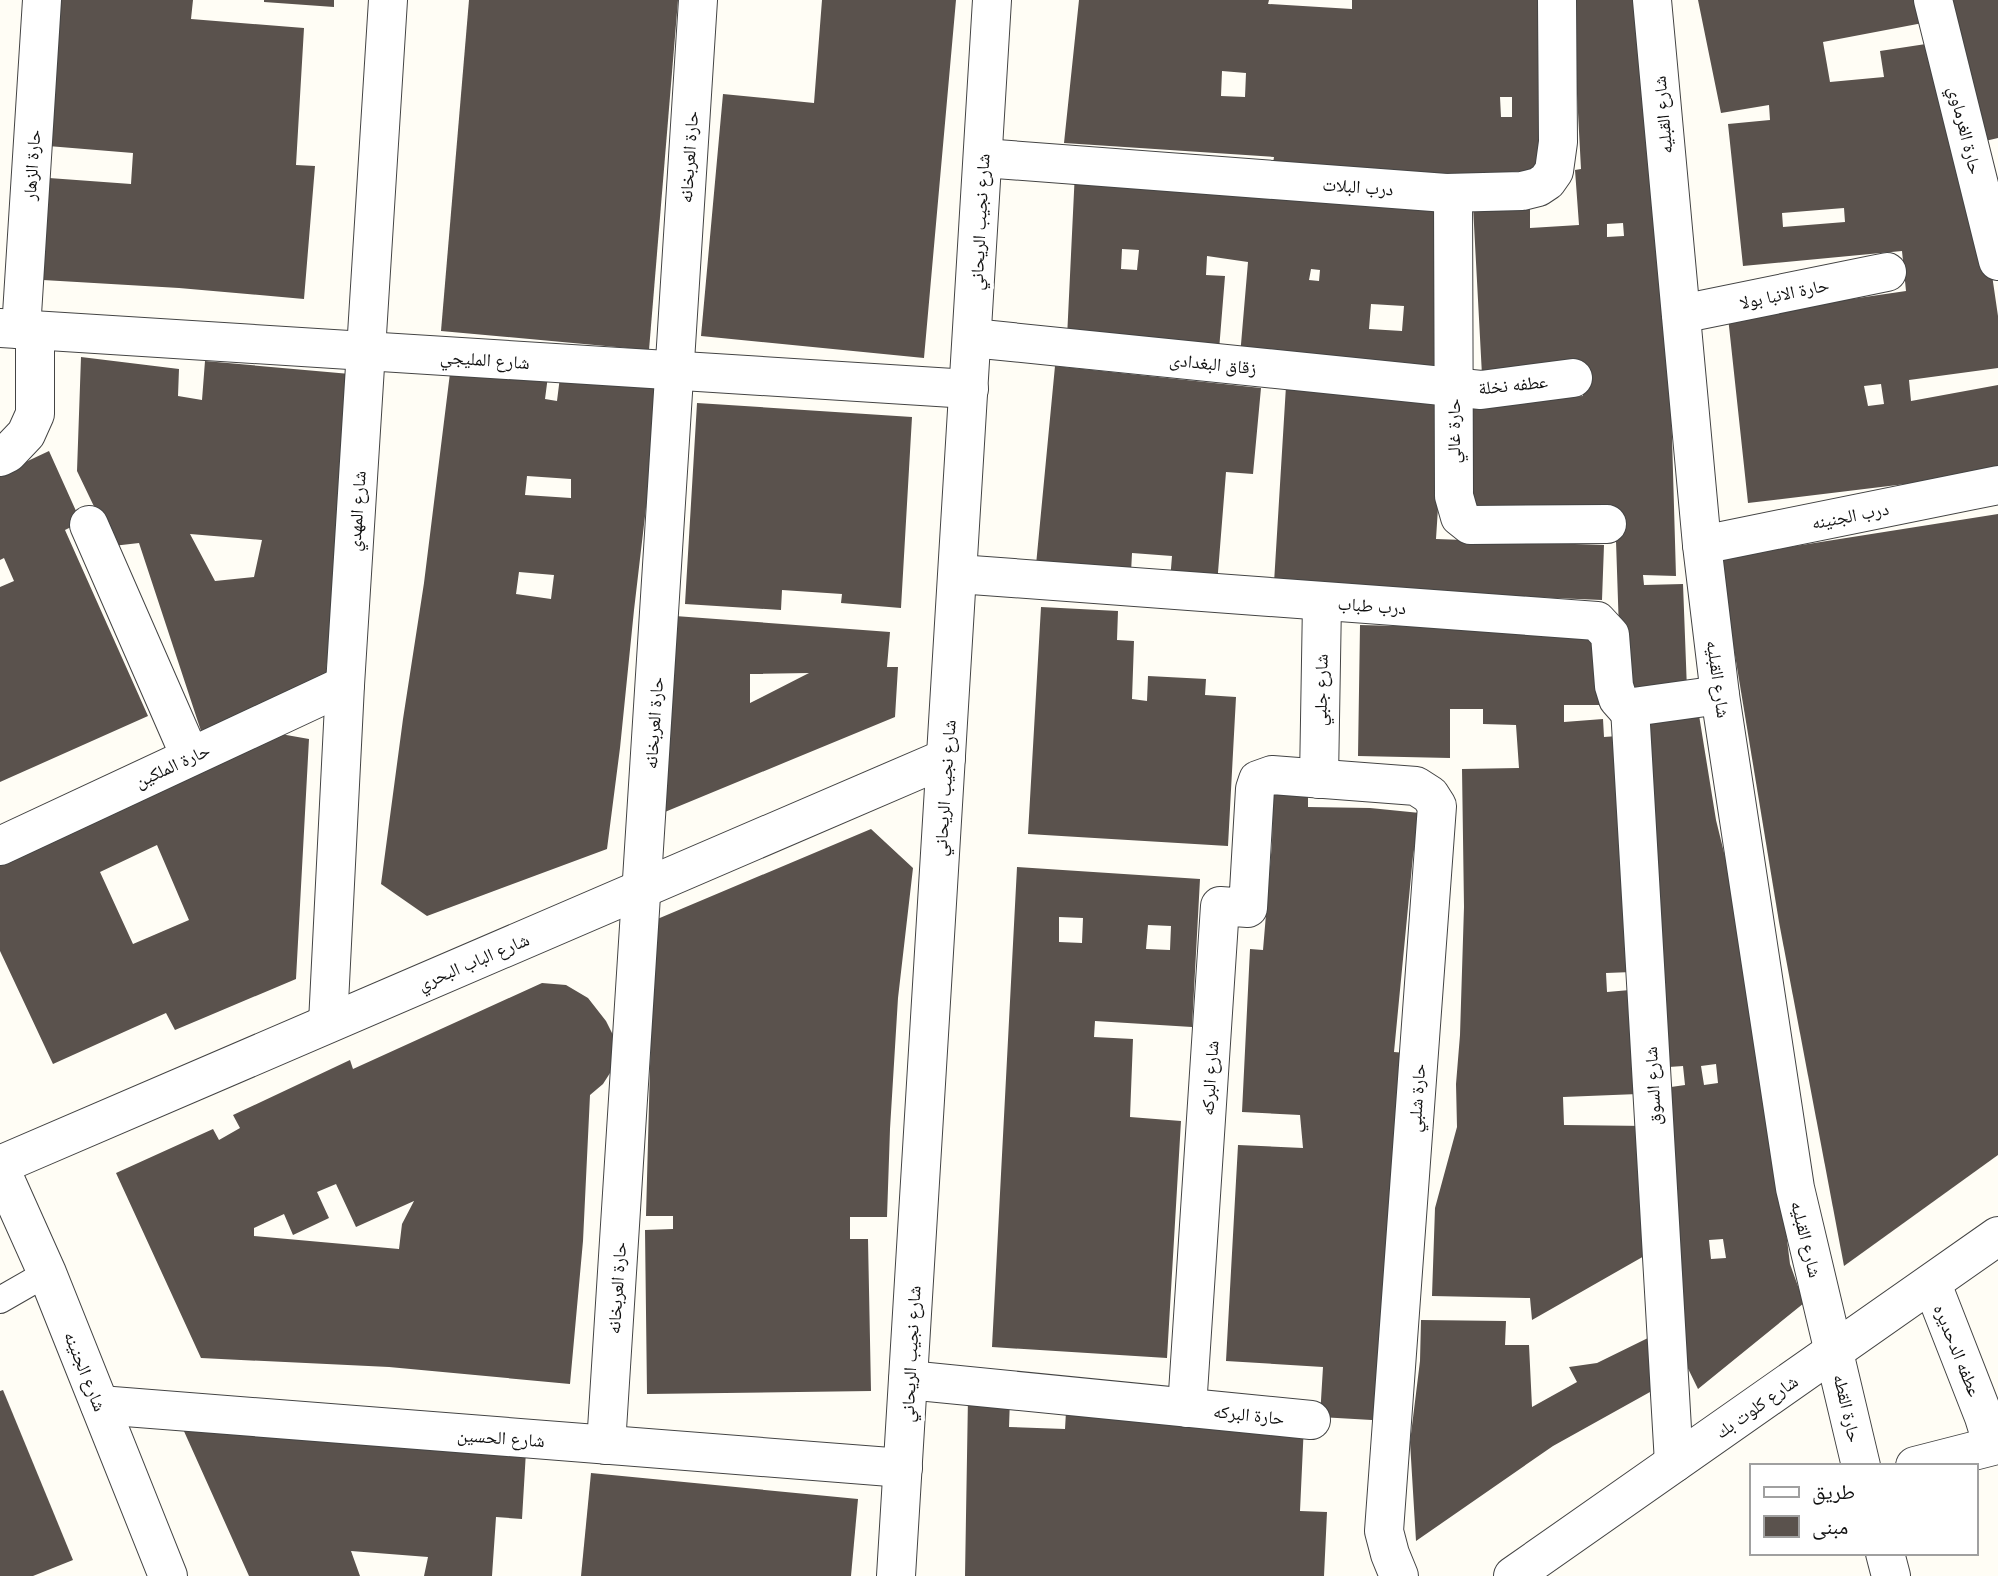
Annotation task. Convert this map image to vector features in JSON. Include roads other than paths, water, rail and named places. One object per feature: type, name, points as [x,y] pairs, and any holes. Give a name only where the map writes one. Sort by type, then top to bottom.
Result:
[{"type":"street","name":"حارة الزهار","points":[[0,457],[8,453],[26,434],[35,414],[18,330],[42,0]]},
{"type":"street","name":"شارع المهدي","points":[[328,1023],[345,685],[388,0]]},
{"type":"street","name":"حارة العربخانه","points":[[606,1445],[698,0]]},
{"type":"street","name":"شارع نجيب الريحاني","points":[[896,1576],[992,0]]},
{"type":"street","name":"درب البلات","points":[[983,158],[1453,193],[1522,191],[1538,187],[1547,181],[1554,171],[1558,142],[1557,0]]},
{"type":"street","name":"شارع القبليه","points":[[1652,0],[1702,545],[1720,695],[1795,1188],[1835,1351]]},
{"type":"street","name":"حارة الغرماوي","points":[[1933,0],[1998,261]]},
{"type":"street","name":"حارة غالي","points":[[1453,193],[1454,496],[1460,517],[1470,526],[1607,524]]},
{"type":"street","name":"حارة الانبا بولا","points":[[1681,314],[1887,272]]},
{"type":"street","name":"شارع المليجي","points":[[18,330],[969,389]]},
{"type":"street","name":"زقاق البغدادى","points":[[972,338],[1453,387]]},
{"type":"street","name":"عطفه نخلة","points":[[1453,387],[1481,390],[1573,378]]},
{"type":"street","name":"درب الجنينه","points":[[1702,545],[1998,485]]},
{"type":"street","points":[[89,526],[190,756]]},
{"type":"street","name":"درب طباب","points":[[958,573],[1597,621],[1610,635],[1618,699],[1626,708],[1630,708]]},
{"type":"street","name":"شارع جلبي","points":[[1319,779],[1322,602]]},
{"type":"street","name":"حارة الملكين","points":[[0,846],[345,685]]},
{"type":"street","points":[[1630,708],[1720,695]]},
{"type":"street","name":"شارع السوق","points":[[1630,708],[1674,1464]]},
{"type":"street","name":"شارع الباب البحري","points":[[0,1167],[946,758]]},
{"type":"street","name":"حارة شلبي","points":[[1258,780],[1272,775],[1416,786],[1430,795],[1437,806],[1384,1531],[1399,1576]]},
{"type":"street","name":"شارع البركه","points":[[1187,1408],[1220,906],[1248,908],[1255,789],[1258,780]]},
{"type":"street","name":"شارع الجنينه","points":[[0,1167],[47,1273],[168,1576]]},
{"type":"street","name":"شارع كلوت بك","points":[[1513,1576],[1998,1236]]},
{"type":"street","name":"عطفه الدحديره","points":[[1922,1464],[1993,1446],[1991,1414],[1932,1284]]},
{"type":"street","name":"حارة القطه","points":[[1835,1351],[1861,1464]]},
{"type":"street","name":"حارة البركه","points":[[908,1380],[1311,1420]]},
{"type":"street","name":"شارع الحسين","points":[[100,1405],[903,1468]]},
{"type":"street","points":[[1886,1555],[1891,1576]]},
{"type":"lane","points":[[0,1300],[47,1273]]}]
